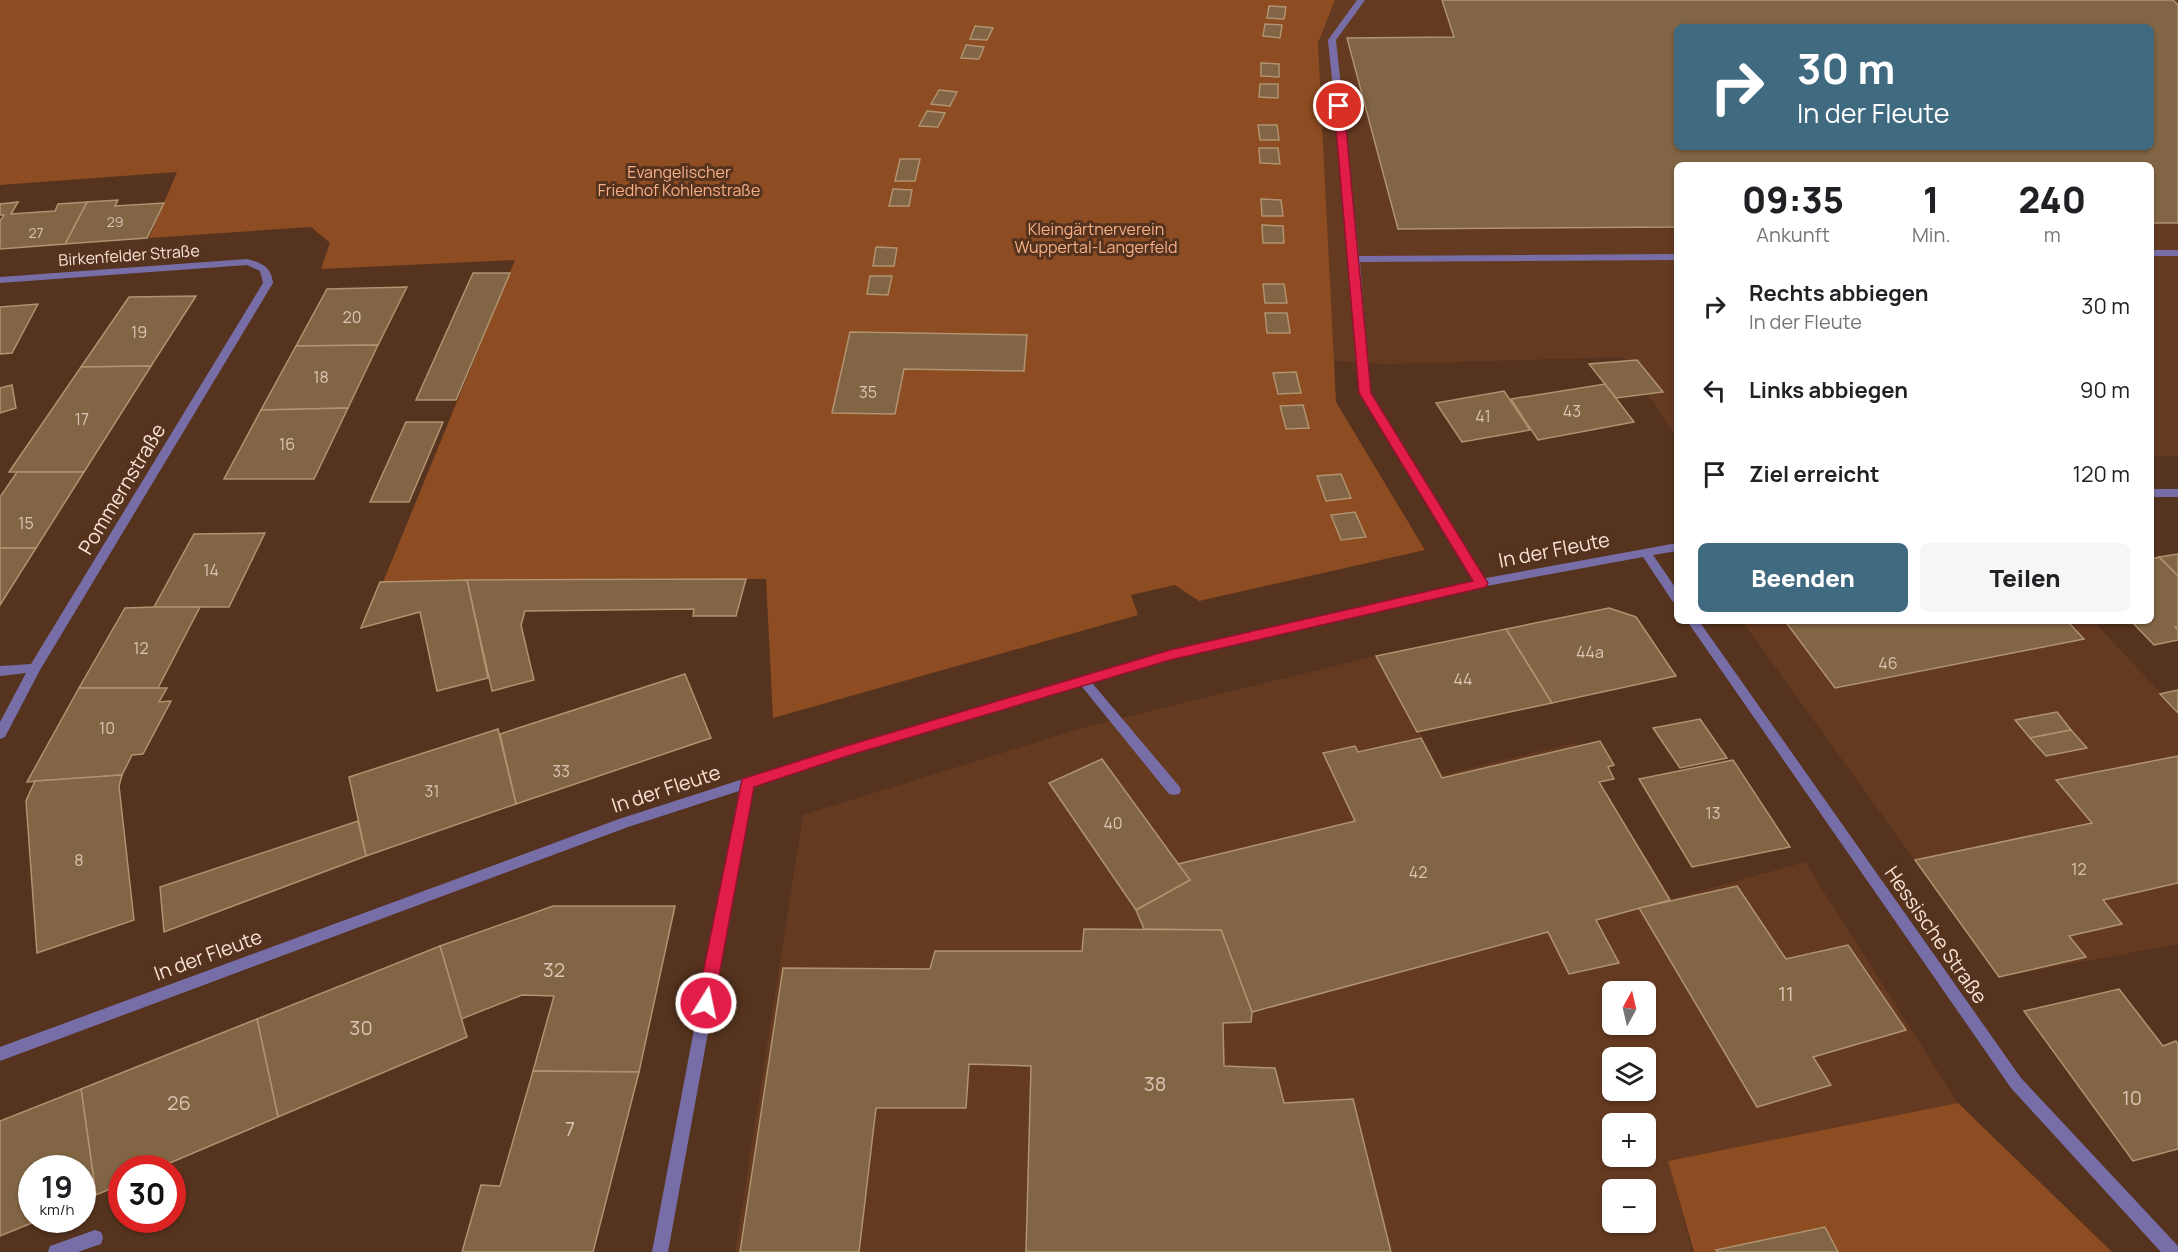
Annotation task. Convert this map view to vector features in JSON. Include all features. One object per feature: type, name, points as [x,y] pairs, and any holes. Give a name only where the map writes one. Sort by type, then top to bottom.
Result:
[{"type":"street","points":[[1362,0],[1332,40],[1355,259],[1365,393],[1481,583]]},
{"type":"street","points":[[2154,253],[2178,253]]},
{"type":"street","points":[[1355,259],[1674,257]]},
{"type":"street","name":"Birkenfelder Straße","points":[[0,280],[218,263],[247,262],[261,265]]},
{"type":"street","name":"Pommernstraße","points":[[0,734],[35,668],[268,283],[267,272],[261,265]]},
{"type":"street","points":[[2154,493],[2178,493]]},
{"type":"street","name":"In der Fleute","points":[[0,1054],[612,827],[1083,680],[1170,655],[1481,583],[1674,547]]},
{"type":"street","points":[[1645,552],[1674,595]]},
{"type":"street","name":"Hessische Straße","points":[[1695,624],[2016,1083],[2172,1252]]},
{"type":"street","points":[[0,671],[35,668]]},
{"type":"street","points":[[1083,680],[1174,790]]},
{"type":"street","points":[[660,1252],[747,783]]},
{"type":"street","points":[[56,1252],[95,1238]]},
{"type":"shaded area","points":[[1335,0],[2178,0],[2178,456],[2154,456],[2154,162],[1674,162],[1674,434],[1623,357],[1388,364],[1333,361],[1318,43]]},
{"type":"shaded area","points":[[1744,624],[2096,624],[2178,711],[2178,944],[1999,977]]},
{"type":"shaded area","points":[[1378,655],[1443,775],[1574,743],[1672,899],[1805,862],[1958,1103],[1669,1161],[1692,1252],[735,1252],[803,815],[1082,728]]},
{"type":"green space","points":[[0,0],[1335,0],[1318,43],[1336,402],[1425,550],[1199,601],[1175,585],[1131,595],[1138,615],[773,718],[766,579],[383,582],[515,260],[321,269],[330,243],[311,227],[149,238],[177,172],[0,185]]},
{"type":"green space","points":[[1958,1103],[2112,1252],[1694,1252],[1668,1161]]},
{"type":"building","points":[[1442,0],[2173,0],[2178,5],[2178,223],[2154,223],[2154,162],[1674,162],[1674,227],[1398,229],[1347,38],[1454,37]]},
{"type":"building","points":[[1269,6],[1286,7],[1284,19],[1267,18]]},
{"type":"building","points":[[1265,24],[1282,25],[1280,38],[1263,36]]},
{"type":"building","points":[[975,26],[993,28],[987,40],[970,39]]},
{"type":"building","points":[[966,45],[984,47],[979,59],[961,58]]},
{"type":"building","points":[[1261,63],[1279,64],[1279,77],[1261,76]]},
{"type":"building","points":[[1260,84],[1278,84],[1278,98],[1259,97]]},
{"type":"building","points":[[939,90],[957,92],[950,106],[931,104]]},
{"type":"building","points":[[927,111],[945,113],[938,127],[919,126]]},
{"type":"building","points":[[1258,125],[1277,125],[1279,140],[1260,140]]},
{"type":"building","points":[[1259,148],[1278,148],[1280,164],[1260,163]]},
{"type":"building","points":[[900,159],[920,159],[915,181],[895,181]]},
{"type":"building","points":[[893,189],[912,190],[909,206],[889,206]]},
{"type":"building","points":[[1261,199],[1281,200],[1283,216],[1262,216]]},
{"type":"building","points":[[118,200],[115,206],[164,203],[147,238],[65,244],[87,202]]},
{"type":"building","points":[[18,202],[11,214],[55,211],[58,204],[87,202],[65,244],[0,249],[0,221],[4,215],[0,215],[0,204]]},
{"type":"building","points":[[1262,225],[1283,226],[1284,243],[1263,243]]},
{"type":"building","points":[[876,247],[897,248],[894,266],[873,266]]},
{"type":"building","points":[[473,273],[510,273],[456,400],[416,400]]},
{"type":"building","points":[[870,276],[892,276],[888,295],[867,294]]},
{"type":"building","points":[[1263,284],[1284,284],[1287,303],[1265,303]]},
{"type":"building","points":[[407,287],[378,345],[296,346],[327,289]]},
{"type":"building","points":[[196,296],[151,366],[81,367],[129,297]]},
{"type":"building","points":[[38,304],[12,353],[0,354],[0,307]]},
{"type":"building","points":[[1265,313],[1287,313],[1290,333],[1267,333]]},
{"type":"building","points":[[850,332],[1027,335],[1024,371],[904,369],[895,414],[832,413]]},
{"type":"building","points":[[378,345],[348,408],[261,410],[296,346]]},
{"type":"building","points":[[1637,360],[1663,392],[1616,398],[1589,364]]},
{"type":"building","points":[[151,366],[84,472],[9,472],[81,367]]},
{"type":"building","points":[[1296,372],[1301,393],[1278,394],[1273,373]]},
{"type":"building","points":[[1605,384],[1634,422],[1538,440],[1511,399]]},
{"type":"building","points":[[12,385],[16,408],[0,413],[0,388]]},
{"type":"building","points":[[1504,391],[1530,430],[1462,442],[1436,403]]},
{"type":"building","points":[[1303,405],[1309,428],[1286,429],[1280,406]]},
{"type":"building","points":[[348,408],[314,479],[224,479],[261,410]]},
{"type":"building","points":[[406,422],[443,422],[409,502],[370,502]]},
{"type":"building","points":[[17,472],[84,472],[36,548],[0,548],[0,497]]},
{"type":"building","points":[[1341,474],[1351,498],[1326,501],[1317,476]]},
{"type":"building","points":[[1355,512],[1366,537],[1341,540],[1331,515]]},
{"type":"building","points":[[265,533],[229,607],[154,607],[194,534]]},
{"type":"building","points":[[0,548],[36,548],[0,605]]},
{"type":"building","points":[[2178,554],[2178,576],[2159,557]]},
{"type":"building","points":[[2159,557],[2178,576],[2178,627],[2175,627],[2178,630],[2178,640],[2154,645],[2134,624],[2154,624],[2154,558]]},
{"type":"building","points":[[746,579],[736,616],[693,616],[694,609],[525,611],[521,625],[534,680],[492,691],[467,580]]},
{"type":"building","points":[[467,580],[488,678],[437,691],[420,612],[361,628],[380,582]]},
{"type":"building","points":[[200,607],[158,688],[79,688],[125,608]]},
{"type":"building","points":[[1609,608],[1636,617],[1676,676],[1552,703],[1506,629]]},
{"type":"building","points":[[1787,624],[2070,624],[2084,639],[1835,688]]},
{"type":"building","points":[[1506,629],[1552,703],[1417,732],[1376,656]]},
{"type":"building","points":[[685,674],[711,738],[516,804],[500,734]]},
{"type":"building","points":[[79,688],[167,688],[159,702],[171,701],[143,754],[132,755],[122,775],[27,782]]},
{"type":"building","points":[[2178,690],[2178,713],[2160,694]]},
{"type":"building","points":[[2057,712],[2071,730],[2030,738],[2015,720]]},
{"type":"building","points":[[1700,719],[1727,758],[1680,768],[1653,728]]},
{"type":"building","points":[[498,729],[516,804],[366,856],[349,777]]},
{"type":"building","points":[[2071,730],[2087,748],[2046,756],[2030,738]]},
{"type":"building","points":[[1421,738],[1442,778],[1600,741],[1614,765],[1608,767],[1614,779],[1599,782],[1670,900],[1596,920],[1619,963],[1569,974],[1548,932],[1252,1012],[1221,930],[1144,929],[1136,910],[1190,880],[1178,864],[1355,821],[1323,753],[1355,746],[1358,752]]},
{"type":"building","points":[[2178,756],[2178,883],[2103,900],[2122,924],[2069,936],[2086,957],[1999,977],[1915,860],[2092,823],[2056,780]]},
{"type":"building","points":[[1102,759],[1190,880],[1136,910],[1049,783]]},
{"type":"building","points":[[1733,760],[1790,847],[1692,867],[1639,779]]},
{"type":"building","points":[[122,775],[119,786],[134,920],[37,953],[26,801],[35,781]]},
{"type":"building","points":[[358,821],[366,856],[164,932],[160,887]]},
{"type":"building","points":[[1737,886],[1786,959],[1848,945],[1906,1030],[1813,1057],[1831,1085],[1757,1107],[1639,908]]},
{"type":"building","points":[[553,906],[675,906],[639,1072],[533,1071],[554,996],[522,995],[461,1019],[440,946]]},
{"type":"building","points":[[1084,929],[1221,930],[1252,1012],[1251,1022],[1223,1023],[1224,1066],[1275,1068],[1284,1103],[1353,1099],[1391,1252],[1026,1252],[1031,1066],[969,1064],[966,1108],[876,1108],[859,1252],[740,1252],[783,968],[930,969],[935,951],[1082,951]]},
{"type":"building","points":[[440,946],[467,1037],[278,1117],[257,1019]]},
{"type":"building","points":[[2119,989],[2163,1046],[2176,1041],[2178,1044],[2178,1149],[2133,1161],[2024,1011]]},
{"type":"building","points":[[257,1019],[278,1117],[186,1156],[108,1155],[108,1190],[96,1195],[96,1155],[90,1155],[81,1089]]},
{"type":"building","points":[[533,1071],[639,1072],[593,1252],[462,1252],[481,1185],[500,1186]]},
{"type":"building","points":[[81,1089],[90,1155],[18,1155],[18,1229],[0,1236],[0,1121]]},
{"type":"building","points":[[1825,1227],[1838,1252],[1717,1252],[1716,1250]]},
{"type":"route","points":[[706,1003],[747,783],[846,751],[1170,655],[1481,583],[1365,393],[1355,259],[1339,106]]},
{"type":"park label","name":"Evangelischer Friedhof Kohlenstraße","points":[[679,181]]},
{"type":"park label","name":"Kleingärtnerverein Wuppertal-Langerfeld","points":[[1096,238]]}]
